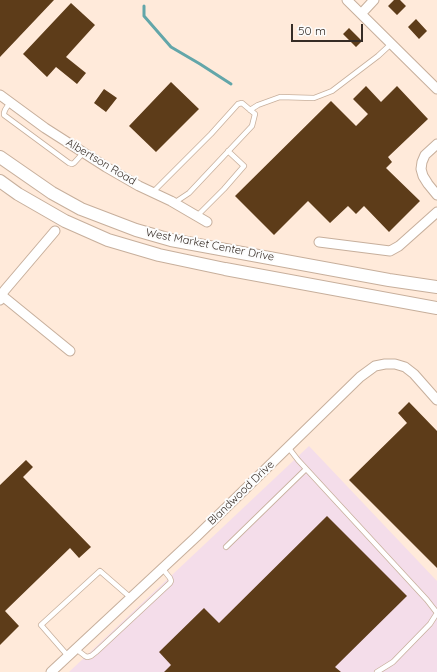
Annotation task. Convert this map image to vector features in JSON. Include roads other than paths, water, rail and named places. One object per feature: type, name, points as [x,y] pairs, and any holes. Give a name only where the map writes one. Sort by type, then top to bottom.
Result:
[{"type":"main road","name":"West Market Center Drive","points":[[0,157],[52,193],[81,209],[136,230],[171,240],[388,280],[435,287]]},
{"type":"main road","name":"West Market Center Drive","points":[[0,181],[18,194],[65,221],[108,240],[159,255],[435,308]]},
{"type":"street","points":[[347,0],[437,90]]},
{"type":"street","points":[[361,14],[374,0]]},
{"type":"street","name":"Albertson Road","points":[[0,94],[45,128],[106,167],[207,222]]},
{"type":"street","points":[[437,144],[425,155],[421,169],[422,176],[437,195]]},
{"type":"street","points":[[318,242],[390,251],[400,246],[437,212]]},
{"type":"street","points":[[55,231],[1,296],[70,351]]},
{"type":"street","name":"Blandwood Drive","points":[[51,672],[131,598],[360,377],[376,366],[395,364],[405,367],[414,374],[437,400]]},
{"type":"lane","points":[[250,110],[258,105],[280,97],[314,98],[332,91],[378,56],[391,44]]},
{"type":"lane","points":[[10,102],[5,110],[4,116],[69,163],[74,163],[84,152]]},
{"type":"lane","points":[[153,192],[216,129],[238,104],[242,103],[255,114],[252,126],[189,193],[174,203]]},
{"type":"lane","points":[[197,216],[244,166],[228,151]]},
{"type":"lane","points":[[288,447],[306,469],[437,613],[430,624],[393,662],[377,672]]},
{"type":"lane","points":[[226,547],[306,469]]},
{"type":"lane","points":[[76,648],[85,656],[91,656],[96,652],[170,583],[170,578],[162,568]]},
{"type":"lane","points":[[68,656],[41,625],[100,571],[131,598]]},
{"type":"waterway","points":[[144,6],[144,16],[171,47],[231,84]]}]
